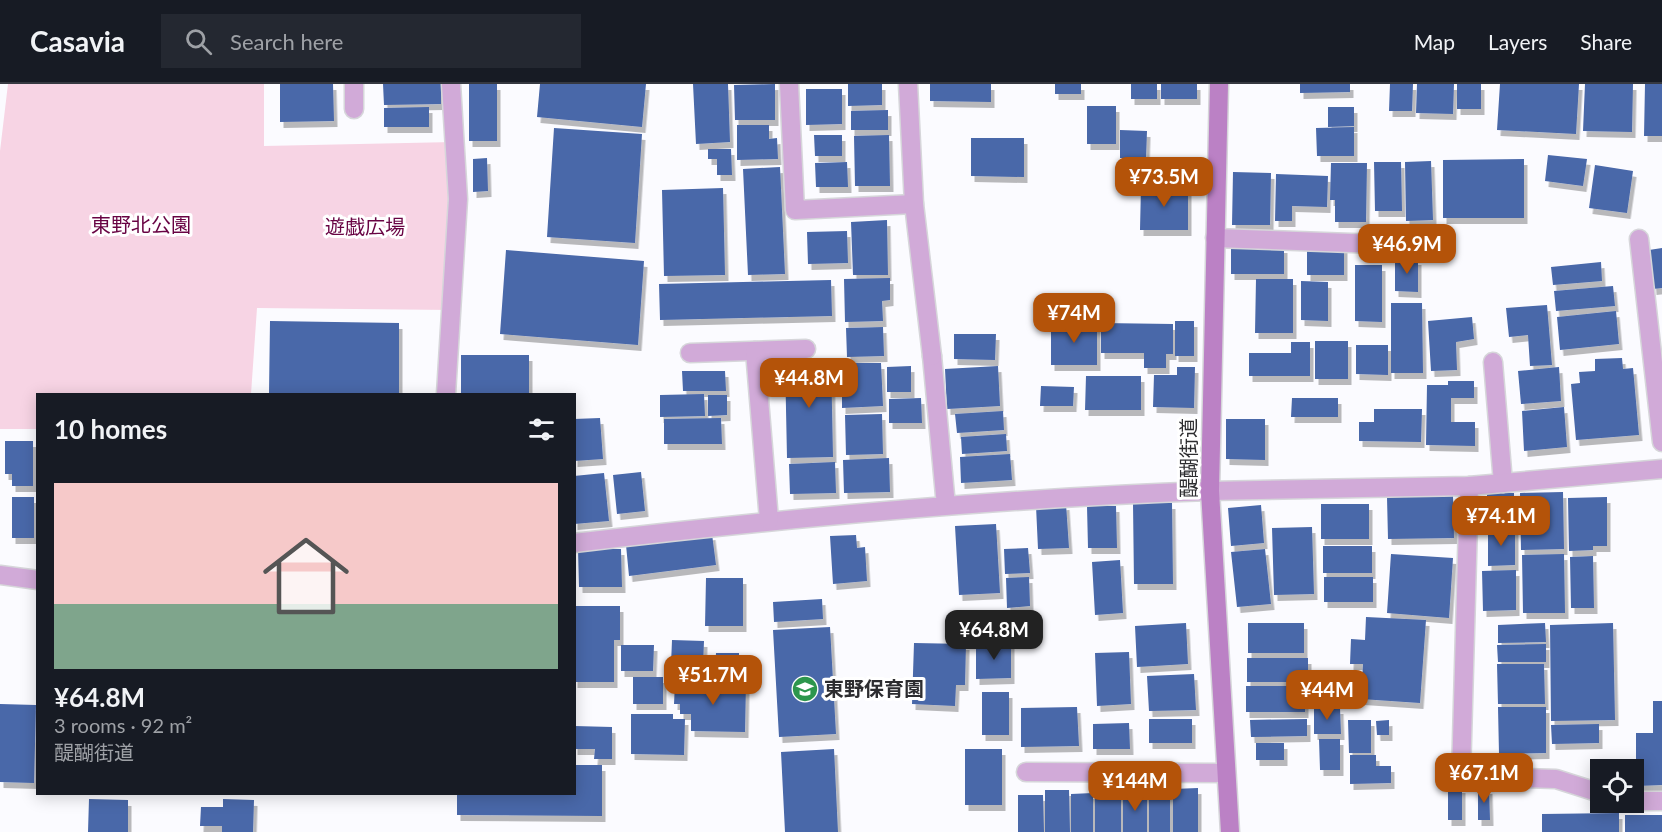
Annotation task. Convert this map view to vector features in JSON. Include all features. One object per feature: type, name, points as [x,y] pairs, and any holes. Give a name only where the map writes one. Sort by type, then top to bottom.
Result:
[{"type":"main road","name":"醍醐街道","points":[[1219,84],[1210,491],[1230,832]]},
{"type":"street","points":[[354,84],[354,109]]},
{"type":"street","points":[[446,393],[458,199],[451,84]]},
{"type":"street","points":[[789,84],[795,210],[914,204]]},
{"type":"street","points":[[908,84],[914,204],[932,356],[946,506]]},
{"type":"street","points":[[1215,238],[1432,246]]},
{"type":"street","points":[[1639,239],[1662,442]]},
{"type":"street","points":[[690,353],[806,349]]},
{"type":"street","points":[[755,351],[769,520]]},
{"type":"street","points":[[1493,362],[1503,483]]},
{"type":"street","points":[[576,543],[769,520],[946,506],[1210,491],[1469,486],[1662,469]]},
{"type":"street","points":[[1469,486],[1461,776],[1556,779],[1590,790]]},
{"type":"street","points":[[0,575],[36,580]]},
{"type":"street","points":[[1026,772],[1226,773]]},
{"type":"street","points":[[1644,801],[1662,801]]},
{"type":"green space","name":"東野北公園","points":[[8,84],[264,84],[264,146],[454,142],[452,310],[257,308],[251,393],[36,393],[36,429],[0,429],[0,151]]},
{"type":"building","points":[[280,84],[333,84],[334,121],[280,122]]},
{"type":"building","points":[[383,84],[441,84],[441,104],[384,105]]},
{"type":"building","points":[[469,84],[497,84],[497,141],[469,141]]},
{"type":"building","points":[[540,84],[646,84],[642,127],[537,117]]},
{"type":"building","points":[[693,84],[728,84],[730,142],[696,144]]},
{"type":"building","points":[[775,84],[775,120],[735,120],[734,85]]},
{"type":"building","points":[[848,84],[882,84],[882,105],[848,106]]},
{"type":"building","points":[[930,84],[991,84],[991,102],[930,101]]},
{"type":"building","points":[[1055,84],[1081,84],[1081,94],[1055,94]]},
{"type":"building","points":[[1131,84],[1157,84],[1157,99],[1131,99]]},
{"type":"building","points":[[1161,84],[1197,84],[1197,99],[1161,99]]},
{"type":"building","points":[[1300,84],[1350,84],[1350,92],[1300,93]]},
{"type":"building","points":[[1390,84],[1413,84],[1412,111],[1389,111]]},
{"type":"building","points":[[1417,84],[1454,84],[1453,114],[1416,113]]},
{"type":"building","points":[[1457,84],[1481,84],[1481,109],[1457,109]]},
{"type":"building","points":[[1500,84],[1579,84],[1576,134],[1497,130]]},
{"type":"building","points":[[1585,84],[1633,84],[1632,132],[1583,131]]},
{"type":"building","points":[[1645,84],[1662,84],[1662,136],[1644,136]]},
{"type":"building","points":[[806,89],[842,89],[842,124],[806,125]]},
{"type":"building","points":[[1087,106],[1116,106],[1116,144],[1087,144]]},
{"type":"building","points":[[429,107],[429,127],[384,127],[384,108]]},
{"type":"building","points":[[1328,107],[1354,107],[1354,126],[1328,127]]},
{"type":"building","points":[[888,110],[888,130],[851,130],[851,111]]},
{"type":"building","points":[[737,125],[769,125],[769,139],[777,138],[778,159],[737,160]]},
{"type":"building","points":[[1354,127],[1354,156],[1317,156],[1316,128]]},
{"type":"building","points":[[554,128],[642,134],[635,243],[547,237]]},
{"type":"building","points":[[1120,130],[1147,131],[1146,158],[1120,158]]},
{"type":"building","points":[[814,135],[842,135],[842,156],[815,156]]},
{"type":"building","points":[[889,135],[890,186],[855,186],[854,136]]},
{"type":"building","points":[[971,138],[1024,138],[1024,177],[971,176]]},
{"type":"building","points":[[708,149],[731,149],[732,175],[717,175],[717,159],[708,159]]},
{"type":"building","points":[[1548,155],[1587,159],[1583,186],[1545,181]]},
{"type":"building","points":[[487,158],[488,191],[473,192],[473,159]]},
{"type":"building","points":[[1524,159],[1524,218],[1443,218],[1443,160]]},
{"type":"building","points":[[1431,161],[1433,220],[1406,221],[1405,162]]},
{"type":"building","points":[[847,162],[848,187],[816,187],[815,163]]},
{"type":"building","points":[[1374,162],[1401,162],[1402,211],[1375,211]]},
{"type":"building","points":[[1331,163],[1367,163],[1366,222],[1335,222],[1335,200],[1330,200]]},
{"type":"building","points":[[1595,165],[1633,171],[1627,213],[1589,208]]},
{"type":"building","points":[[780,167],[785,274],[748,275],[743,169]]},
{"type":"building","points":[[1233,172],[1271,173],[1270,225],[1232,225]]},
{"type":"building","points":[[1276,174],[1328,176],[1327,207],[1292,206],[1292,221],[1275,221]]},
{"type":"building","points":[[1141,186],[1188,186],[1188,230],[1140,230]]},
{"type":"building","points":[[723,188],[725,275],[664,276],[662,190]]},
{"type":"building","points":[[887,220],[888,275],[853,275],[851,222]]},
{"type":"building","points":[[847,231],[848,263],[808,264],[807,232]]},
{"type":"building","points":[[1231,247],[1284,247],[1284,274],[1231,274]]},
{"type":"building","points":[[1307,247],[1344,247],[1344,275],[1307,275]]},
{"type":"building","points":[[1662,248],[1662,288],[1653,289],[1649,250]]},
{"type":"building","points":[[506,250],[644,261],[638,345],[500,334]]},
{"type":"building","points":[[1395,259],[1418,259],[1418,292],[1395,291]]},
{"type":"building","points":[[1601,262],[1602,281],[1553,285],[1551,267]]},
{"type":"building","points":[[1355,265],[1382,265],[1382,322],[1355,321]]},
{"type":"building","points":[[890,278],[890,300],[882,301],[883,321],[845,322],[844,279]]},
{"type":"building","points":[[1256,279],[1293,279],[1293,333],[1255,333]]},
{"type":"building","points":[[831,280],[832,316],[660,320],[659,284]]},
{"type":"building","points":[[1301,281],[1328,282],[1328,321],[1301,320]]},
{"type":"building","points":[[1613,286],[1615,306],[1556,311],[1554,291]]},
{"type":"building","points":[[1391,303],[1422,303],[1423,373],[1391,373]]},
{"type":"building","points":[[1547,305],[1552,365],[1530,366],[1528,335],[1509,337],[1506,308]]},
{"type":"building","points":[[1616,311],[1619,344],[1560,350],[1557,317]]},
{"type":"building","points":[[1472,317],[1474,339],[1456,342],[1457,370],[1431,371],[1428,321]]},
{"type":"building","points":[[270,321],[399,323],[399,393],[269,393]]},
{"type":"building","points":[[1175,321],[1194,321],[1194,356],[1175,356]]},
{"type":"building","points":[[1101,323],[1173,324],[1173,354],[1166,354],[1166,368],[1144,368],[1144,353],[1101,353]]},
{"type":"building","points":[[1051,324],[1097,324],[1097,365],[1051,365]]},
{"type":"building","points":[[883,327],[884,356],[847,357],[846,328]]},
{"type":"building","points":[[954,334],[996,334],[995,360],[954,359]]},
{"type":"building","points":[[1315,341],[1348,341],[1348,379],[1315,379]]},
{"type":"building","points":[[1291,342],[1310,342],[1310,376],[1249,376],[1249,353],[1291,353]]},
{"type":"building","points":[[1356,345],[1388,345],[1388,375],[1356,374]]},
{"type":"building","points":[[461,355],[529,355],[529,393],[461,393]]},
{"type":"building","points":[[1622,358],[1623,369],[1633,368],[1639,435],[1576,440],[1571,384],[1580,383],[1579,372],[1595,371],[1595,359]]},
{"type":"building","points":[[831,359],[833,457],[787,458],[785,360]]},
{"type":"building","points":[[842,363],[881,363],[883,406],[842,408]]},
{"type":"building","points":[[911,366],[911,392],[887,392],[887,367]]},
{"type":"building","points":[[998,366],[1000,406],[947,409],[945,369]]},
{"type":"building","points":[[1177,367],[1195,367],[1194,408],[1153,407],[1154,375],[1177,375]]},
{"type":"building","points":[[1559,367],[1561,401],[1521,404],[1518,371]]},
{"type":"building","points":[[682,371],[725,371],[726,391],[683,391]]},
{"type":"building","points":[[1086,376],[1141,376],[1141,410],[1085,410]]},
{"type":"building","points":[[1448,381],[1474,381],[1474,398],[1451,398],[1451,422],[1475,422],[1475,446],[1426,445],[1427,385],[1448,385]]},
{"type":"building","points":[[1041,386],[1074,387],[1073,406],[1040,406]]},
{"type":"building","points":[[704,394],[705,416],[660,417],[660,395]]},
{"type":"building","points":[[708,395],[727,395],[727,415],[708,416]]},
{"type":"building","points":[[921,398],[922,423],[889,423],[889,399]]},
{"type":"building","points":[[1292,398],[1338,398],[1338,417],[1291,417]]},
{"type":"building","points":[[1564,407],[1567,447],[1524,451],[1522,411]]},
{"type":"building","points":[[1374,409],[1422,409],[1421,442],[1359,441],[1359,422],[1374,422]]},
{"type":"building","points":[[1003,411],[1004,430],[957,433],[955,414]]},
{"type":"building","points":[[882,414],[883,454],[846,455],[845,415]]},
{"type":"building","points":[[600,418],[603,459],[576,461],[576,419]]},
{"type":"building","points":[[721,418],[722,444],[664,444],[664,419]]},
{"type":"building","points":[[1226,419],[1265,419],[1265,460],[1226,459]]},
{"type":"building","points":[[1006,434],[1007,451],[962,454],[961,437]]},
{"type":"building","points":[[5,441],[33,441],[33,486],[12,486],[12,474],[5,474]]},
{"type":"building","points":[[1010,454],[1012,480],[961,483],[960,457]]},
{"type":"building","points":[[889,458],[890,492],[844,493],[843,460]]},
{"type":"building","points":[[835,462],[836,493],[790,494],[789,464]]},
{"type":"building","points":[[641,472],[645,511],[617,514],[613,475]]},
{"type":"building","points":[[604,473],[609,521],[576,524],[576,476]]},
{"type":"building","points":[[1563,492],[1564,549],[1521,550],[1520,493]]},
{"type":"building","points":[[1487,493],[1514,493],[1514,524],[1487,524]]},
{"type":"building","points":[[1453,496],[1454,538],[1388,539],[1387,497]]},
{"type":"building","points":[[12,497],[34,497],[34,538],[12,538]]},
{"type":"building","points":[[1607,497],[1607,546],[1593,546],[1593,550],[1569,551],[1568,498]]},
{"type":"building","points":[[1133,503],[1172,503],[1173,584],[1134,584]]},
{"type":"building","points":[[1066,504],[1069,548],[1038,549],[1036,506]]},
{"type":"building","points":[[1321,504],[1369,504],[1369,539],[1321,539]]},
{"type":"building","points":[[1261,505],[1264,543],[1231,546],[1228,508]]},
{"type":"building","points":[[1087,506],[1116,506],[1117,548],[1088,548]]},
{"type":"building","points":[[996,524],[1000,593],[959,595],[955,526]]},
{"type":"building","points":[[1312,527],[1314,594],[1274,595],[1272,528]]},
{"type":"building","points":[[1488,528],[1515,528],[1515,565],[1488,566]]},
{"type":"building","points":[[712,534],[716,565],[629,576],[626,545]]},
{"type":"building","points":[[856,535],[857,548],[865,547],[867,581],[833,584],[830,536]]},
{"type":"building","points":[[1323,546],[1372,546],[1372,573],[1323,573]]},
{"type":"building","points":[[1028,548],[1030,573],[1005,574],[1004,549]]},
{"type":"building","points":[[578,549],[621,549],[622,587],[579,587]]},
{"type":"building","points":[[1265,549],[1271,604],[1237,607],[1231,552]]},
{"type":"building","points":[[1391,554],[1453,558],[1449,618],[1387,613]]},
{"type":"building","points":[[1564,554],[1565,613],[1523,613],[1522,555]]},
{"type":"building","points":[[1593,556],[1594,608],[1571,608],[1570,557]]},
{"type":"building","points":[[1120,560],[1123,613],[1095,615],[1092,562]]},
{"type":"building","points":[[1516,570],[1516,610],[1483,611],[1482,571]]},
{"type":"building","points":[[1029,577],[1030,606],[1007,608],[1006,578]]},
{"type":"building","points":[[1324,577],[1373,577],[1373,602],[1324,602]]},
{"type":"building","points":[[706,578],[743,578],[743,626],[705,626]]},
{"type":"building","points":[[822,599],[823,619],[774,622],[773,602]]},
{"type":"building","points":[[576,606],[620,606],[620,640],[614,640],[614,682],[576,682]]},
{"type":"building","points":[[1366,617],[1426,620],[1420,703],[1361,699],[1363,664],[1350,664],[1351,639],[1365,640]]},
{"type":"building","points":[[1186,623],[1188,664],[1137,667],[1135,626]]},
{"type":"building","points":[[1248,623],[1304,623],[1304,653],[1248,653]]},
{"type":"building","points":[[1545,623],[1546,642],[1498,643],[1498,625]]},
{"type":"building","points":[[1613,623],[1615,720],[1551,721],[1550,625]]},
{"type":"building","points":[[830,627],[836,734],[779,737],[773,630]]},
{"type":"building","points":[[672,640],[704,641],[703,665],[671,665]]},
{"type":"building","points":[[1011,642],[1011,678],[976,679],[976,643]]},
{"type":"building","points":[[914,643],[966,644],[965,685],[956,685],[955,706],[912,704]]},
{"type":"building","points":[[1546,644],[1546,662],[1498,662],[1497,645]]},
{"type":"building","points":[[621,645],[654,645],[653,671],[621,671]]},
{"type":"building","points":[[1129,652],[1131,704],[1097,706],[1095,653]]},
{"type":"building","points":[[716,653],[739,653],[739,670],[715,670]]},
{"type":"building","points":[[1247,658],[1308,658],[1308,682],[1247,682]]},
{"type":"building","points":[[1497,664],[1544,664],[1545,704],[1498,704]]},
{"type":"building","points":[[1194,674],[1196,710],[1149,711],[1147,676]]},
{"type":"building","points":[[633,677],[663,677],[663,704],[633,704]]},
{"type":"building","points":[[675,683],[746,683],[745,732],[691,731],[691,714],[680,714],[680,704],[674,704]]},
{"type":"building","points":[[1246,686],[1305,686],[1305,712],[1246,712]]},
{"type":"building","points":[[982,692],[1009,692],[1009,735],[982,735]]},
{"type":"building","points":[[1653,701],[1662,701],[1662,785],[1644,786],[1644,759],[1636,759],[1636,733],[1653,733]]},
{"type":"building","points":[[0,704],[36,705],[34,783],[0,782]]},
{"type":"building","points":[[1077,707],[1079,746],[1021,747],[1021,708]]},
{"type":"building","points":[[1498,707],[1546,707],[1546,753],[1499,754]]},
{"type":"building","points":[[1314,708],[1340,708],[1341,734],[1314,734]]},
{"type":"building","points":[[631,714],[673,714],[673,719],[685,719],[684,755],[631,754]]},
{"type":"building","points":[[1149,719],[1192,719],[1192,743],[1149,743]]},
{"type":"building","points":[[1307,719],[1307,736],[1251,737],[1250,720]]},
{"type":"building","points":[[1348,720],[1371,720],[1371,753],[1349,753]]},
{"type":"building","points":[[1389,720],[1389,735],[1377,735],[1376,721]]},
{"type":"building","points":[[1129,723],[1130,749],[1093,749],[1093,724]]},
{"type":"building","points":[[1599,724],[1599,743],[1552,744],[1551,725]]},
{"type":"building","points":[[576,726],[612,727],[612,759],[594,759],[595,749],[576,749]]},
{"type":"building","points":[[1319,739],[1340,739],[1340,770],[1320,770]]},
{"type":"building","points":[[1256,743],[1284,743],[1284,760],[1256,760]]},
{"type":"building","points":[[834,749],[838,832],[785,832],[781,752]]},
{"type":"building","points":[[965,749],[1002,749],[1002,805],[965,805]]},
{"type":"building","points":[[1350,755],[1376,755],[1376,766],[1391,766],[1391,783],[1350,784]]},
{"type":"building","points":[[576,765],[602,765],[602,816],[457,815],[457,795],[576,795]]},
{"type":"building","points":[[1448,787],[1462,787],[1462,820],[1448,820]]},
{"type":"building","points":[[1198,788],[1198,832],[1173,832],[1173,789]]},
{"type":"building","points":[[1478,788],[1489,788],[1490,820],[1478,820]]},
{"type":"building","points":[[1045,790],[1069,790],[1070,832],[1045,832]]},
{"type":"building","points":[[1170,792],[1170,832],[1149,832],[1149,793]]},
{"type":"building","points":[[1093,793],[1093,832],[1071,832],[1071,794]]},
{"type":"building","points":[[1121,793],[1121,832],[1095,832],[1095,794]]},
{"type":"building","points":[[1123,793],[1147,793],[1147,832],[1123,832]]},
{"type":"building","points":[[1018,795],[1043,795],[1044,832],[1018,832]]},
{"type":"building","points":[[89,799],[128,800],[128,832],[88,832]]},
{"type":"building","points":[[223,799],[254,800],[253,832],[222,832],[222,826],[200,826],[201,807],[223,807]]},
{"type":"building","points":[[1619,813],[1619,832],[1542,832],[1542,814]]},
{"type":"building","points":[[1625,815],[1662,815],[1662,832],[1625,832]]},
{"type":"place","name":"東野保育園","points":[[805,689]]},
{"type":"park label","name":"遊戯広場","points":[[365,227]]}]
